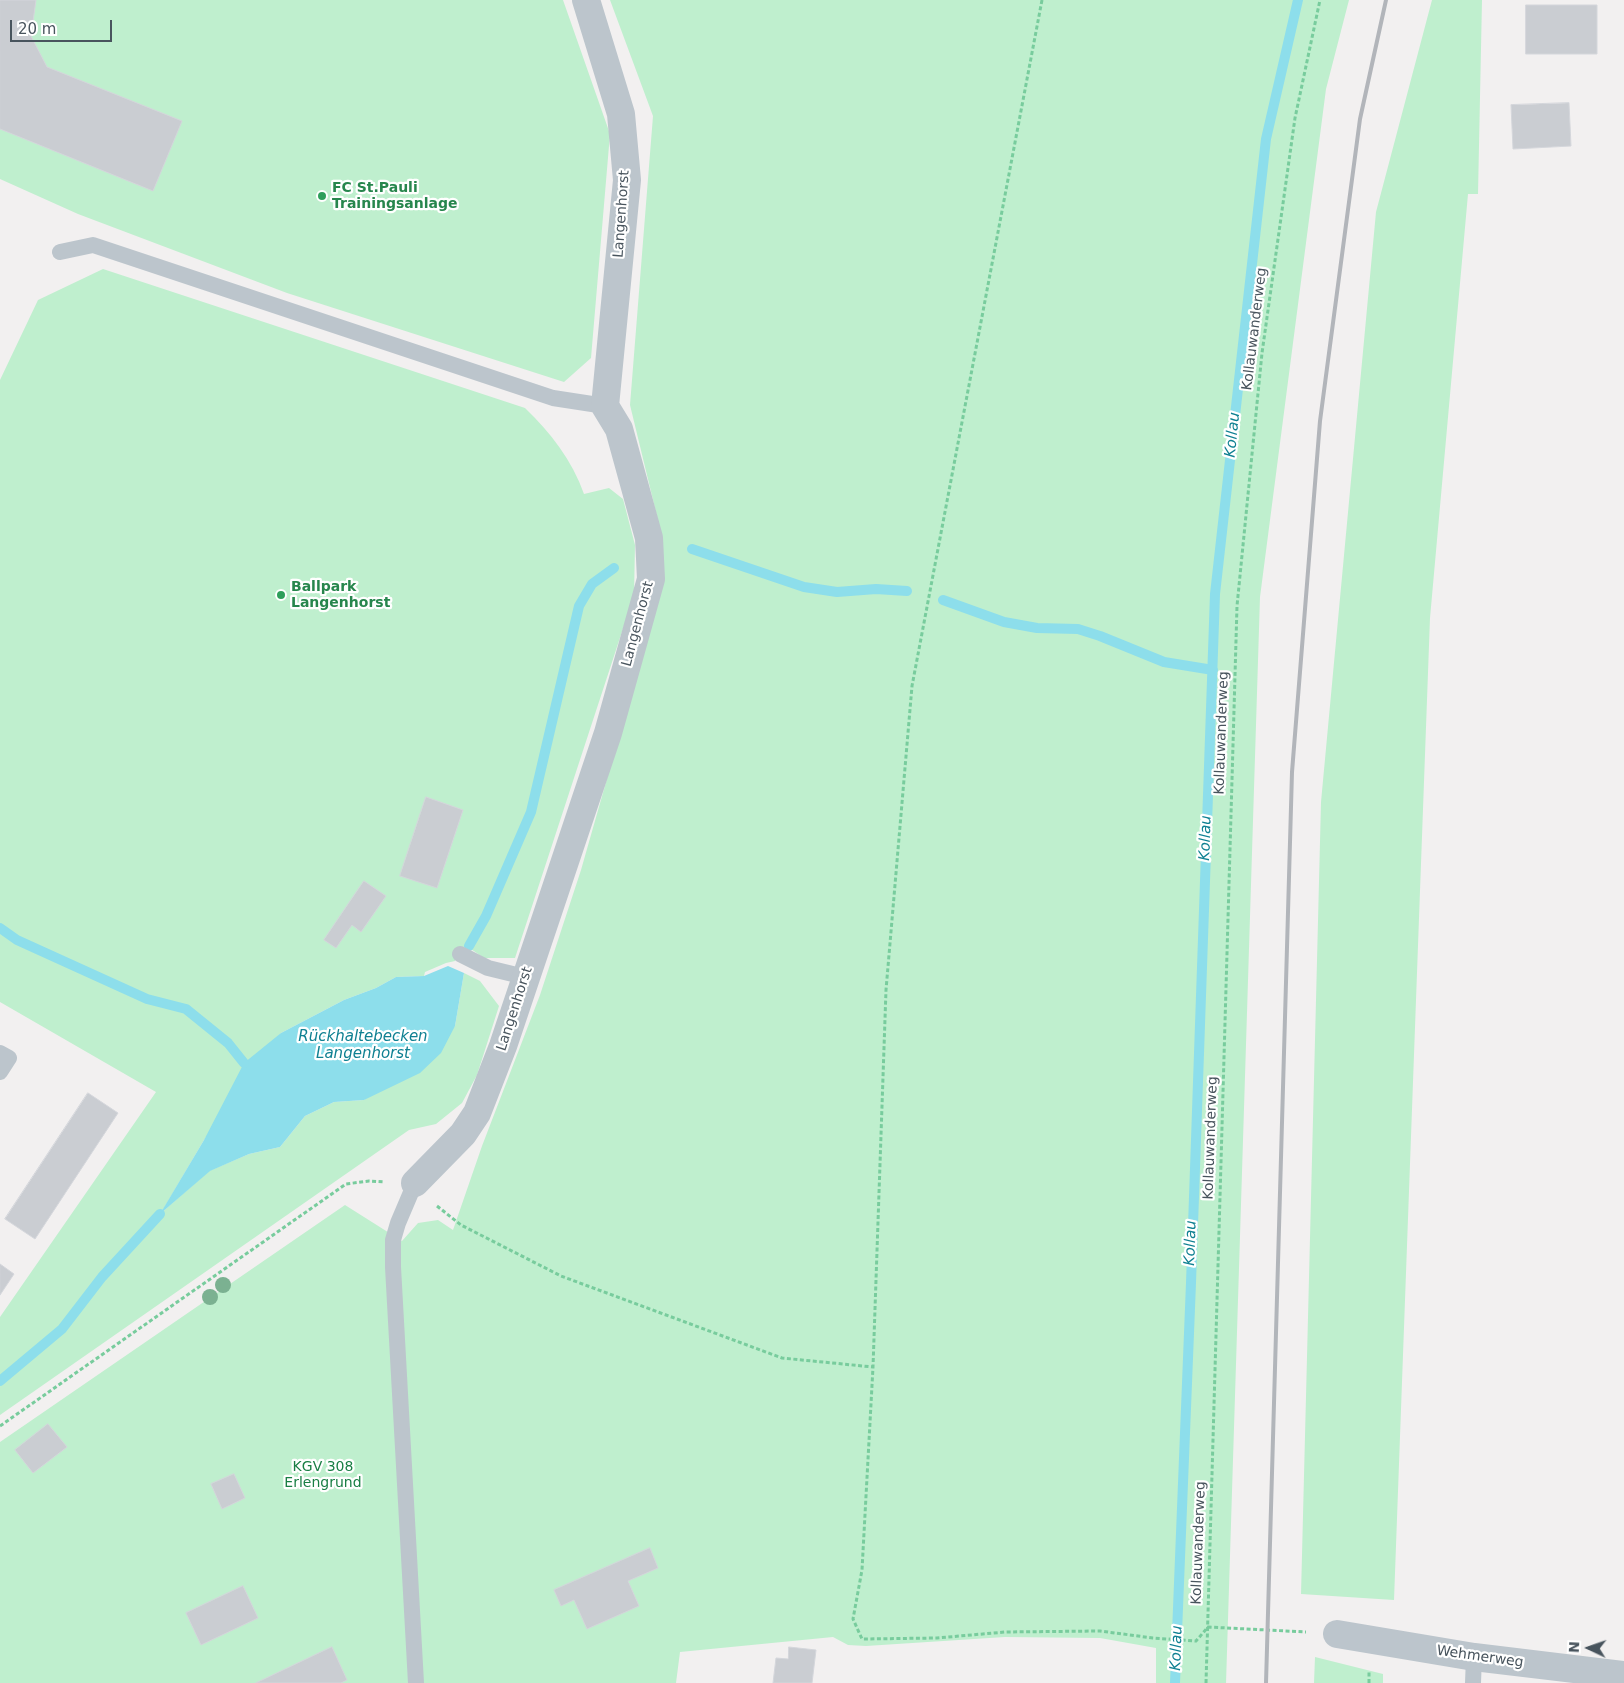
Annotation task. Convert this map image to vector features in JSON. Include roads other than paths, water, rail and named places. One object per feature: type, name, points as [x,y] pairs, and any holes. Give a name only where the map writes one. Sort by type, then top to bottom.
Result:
[{"type":"street","name":"Langenhorst","points":[[415,1183],[463,1134],[477,1113],[503,1046],[608,733],[651,579],[649,538],[619,429],[605,406],[627,180],[621,114],[586,0]]},
{"type":"street","name":"Wehmerweg","points":[[1337,1634],[1473,1670],[1624,1675]]},
{"type":"lane","points":[[60,252],[93,245],[553,398],[605,406]]},
{"type":"lane","points":[[460,954],[488,968],[525,977]]},
{"type":"lane","points":[[0,1053],[9,1058],[0,1072]]},
{"type":"lane","points":[[415,1183],[393,1240],[393,1267],[416,1683]]},
{"type":"water","name":"Rückhaltebecken Langenhorst","points":[[448,966],[464,973],[455,1026],[441,1053],[420,1073],[364,1100],[334,1102],[305,1116],[280,1147],[249,1154],[210,1171],[160,1214],[204,1140],[244,1063],[281,1033],[344,1000],[376,988],[396,977],[424,976]]},
{"type":"waterway","name":"Kollau","points":[[1175,1683],[1215,594],[1266,139],[1298,0]]},
{"type":"waterway","points":[[692,549],[804,587],[837,592],[876,589],[907,591]]},
{"type":"waterway","points":[[469,946],[486,916],[531,812],[579,606],[592,584],[614,568]]},
{"type":"waterway","points":[[943,600],[1004,622],[1037,628],[1078,629],[1164,662],[1213,670]]},
{"type":"waterway","points":[[0,928],[17,940],[147,999],[186,1009],[228,1043],[244,1063]]},
{"type":"waterway","points":[[0,1381],[62,1329],[102,1277],[160,1214]]},
{"type":"railway","points":[[1266,1683],[1292,772],[1320,421],[1360,119],[1386,0]]},
{"type":"place","name":"FC St.Pauli Trainingsanlage","points":[[322,196]]},
{"type":"place","name":"Ballpark Langenhorst","points":[[281,595]]},
{"type":"park label","name":"KGV 308 Erlengrund","points":[[323,1475]]}]
